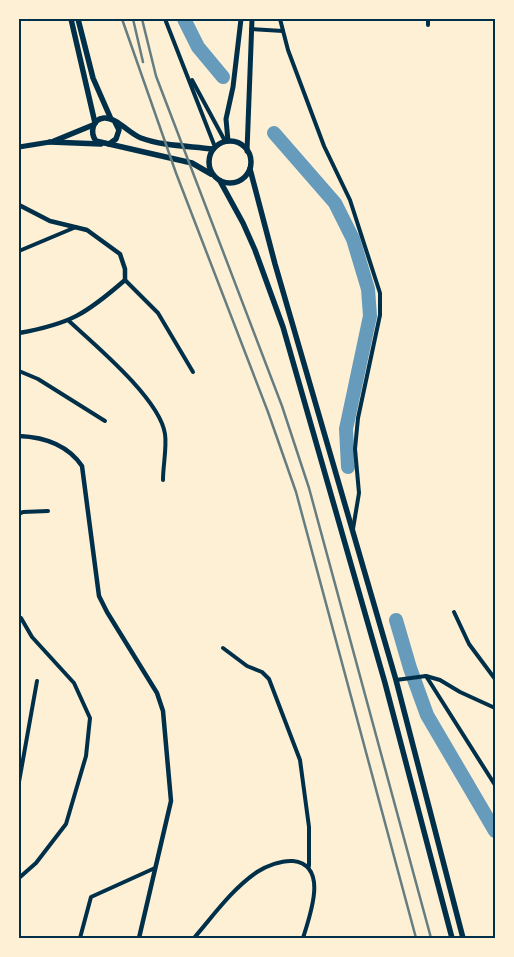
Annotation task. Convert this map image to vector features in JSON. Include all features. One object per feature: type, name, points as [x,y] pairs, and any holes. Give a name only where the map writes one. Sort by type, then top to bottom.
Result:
[{"type":"main road","points":[[72,19],[94,124],[94,137],[107,144]]},
{"type":"main road","points":[[78,19],[93,78],[118,134],[107,144]]},
{"type":"main road","points":[[227,141],[226,119],[233,86],[241,19]]},
{"type":"main road","points":[[252,19],[248,151],[250,169],[275,264],[396,680],[463,938]]},
{"type":"main road","points":[[50,142],[94,124],[103,118],[113,120],[126,131],[146,140],[214,148],[227,141],[238,142],[248,151]]},
{"type":"main road","points":[[19,147],[50,142],[107,144],[192,163],[226,183],[238,182],[250,169]]},
{"type":"main road","points":[[214,148],[208,165],[243,222],[283,327],[385,682],[452,938]]},
{"type":"street","points":[[165,19],[214,148]]},
{"type":"street","points":[[280,19],[324,146],[350,200],[380,293],[380,315],[358,418],[355,449],[360,493],[353,531]]},
{"type":"street","points":[[428,19],[428,25]]},
{"type":"street","points":[[251,29],[283,31]]},
{"type":"street","points":[[185,68],[227,141]]},
{"type":"street","points":[[19,205],[50,221],[87,230],[120,254],[125,269],[125,280],[158,313],[193,372]]},
{"type":"street","points":[[19,251],[76,227]]},
{"type":"street","points":[[19,333],[53,327],[69,321],[94,307],[125,280]]},
{"type":"street","points":[[69,321],[141,392],[160,417],[165,434],[163,480]]},
{"type":"street","points":[[19,371],[38,379],[105,421]]},
{"type":"street","points":[[19,436],[50,440],[74,455],[82,466],[100,596],[107,612],[158,693],[163,710],[171,801],[139,938]]},
{"type":"street","points":[[19,514],[23,512],[48,511]]},
{"type":"street","points":[[454,612],[469,644],[495,679]]},
{"type":"street","points":[[19,878],[36,863],[66,824],[86,756],[90,718],[74,683],[32,637],[20,619]]},
{"type":"street","points":[[223,648],[246,666],[262,672],[269,680],[300,760],[309,828],[309,866],[315,883],[312,909],[303,938]]},
{"type":"street","points":[[426,676],[495,785]]},
{"type":"street","points":[[396,680],[426,676],[440,680],[460,692],[495,708]]},
{"type":"street","points":[[19,782],[38,681]]},
{"type":"street","points":[[194,938],[241,885],[258,871],[285,860],[301,862],[309,866]]},
{"type":"street","points":[[80,938],[91,897],[155,868]]},
{"type":"waterway","points":[[184,19],[198,47],[223,77]]},
{"type":"waterway","points":[[274,133],[335,203],[353,239],[368,289],[370,316],[346,429],[348,467]]},
{"type":"waterway","points":[[396,620],[410,668],[427,715],[495,831]]},
{"type":"railway","points":[[122,19],[176,173],[268,412],[296,492],[416,938]]},
{"type":"railway","points":[[133,19],[143,62]]},
{"type":"railway","points":[[142,19],[156,76],[282,406],[309,488],[431,938]]}]
